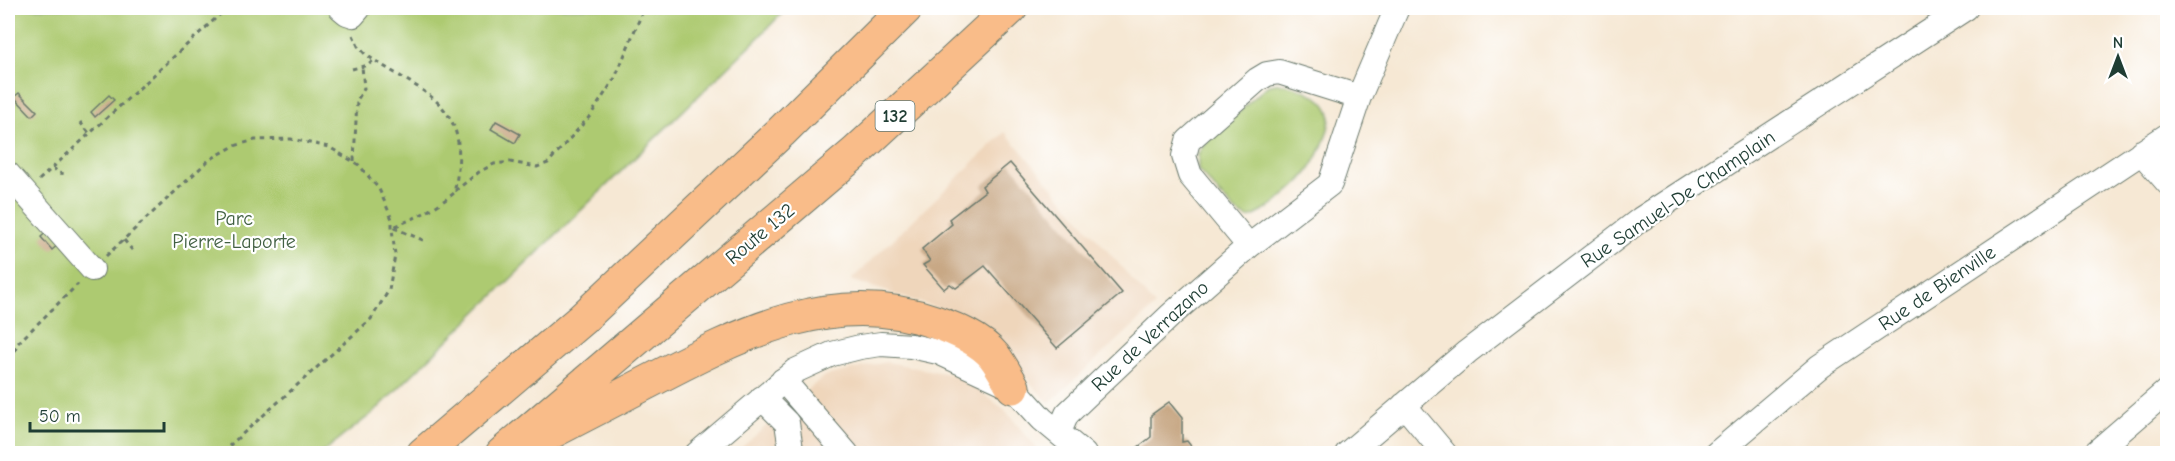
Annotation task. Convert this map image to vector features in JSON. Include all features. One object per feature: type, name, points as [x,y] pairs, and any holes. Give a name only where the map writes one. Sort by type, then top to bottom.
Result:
[{"type":"highway","points":[[423,453],[582,319],[774,139],[906,8]]},
{"type":"highway","name":"Route 132","points":[[502,453],[856,152],[1011,8]]},
{"type":"highway","points":[[509,453],[727,342],[777,323],[826,312],[858,309],[890,310],[922,317],[952,328],[974,340],[994,355],[1013,387]]},
{"type":"street","name":"Rue de Verrazano","points":[[1059,432],[1067,414],[1171,315],[1249,246],[1330,184],[1359,97],[1396,8]]},
{"type":"street","name":"Rue Samuel-De Champlain","points":[[1347,453],[1467,352],[1641,219],[1966,8]]},
{"type":"street","points":[[1249,246],[1190,175],[1184,156],[1188,141],[1257,80],[1267,74],[1279,72],[1359,97]]},
{"type":"street","name":"Rue de Bienville","points":[[1716,453],[1820,366],[2168,135]]},
{"type":"street","points":[[2141,152],[2168,183]]},
{"type":"street","points":[[8,174],[92,269]]},
{"type":"street","points":[[697,453],[783,380],[807,364],[832,354],[860,347],[890,344],[945,354],[1013,387],[1042,419],[1084,453]]},
{"type":"street","points":[[783,380],[847,453]]},
{"type":"street","points":[[2108,449],[2168,390]]},
{"type":"street","points":[[762,398],[787,423],[791,449],[788,453]]},
{"type":"street","points":[[1404,405],[1445,453]]},
{"type":"path","points":[[24,193],[227,8]]},
{"type":"path","points":[[393,228],[440,205],[479,172],[494,164],[510,162],[537,167],[548,163],[590,116],[615,78],[644,8]]},
{"type":"path","points":[[351,10],[352,34],[358,46],[374,60],[433,97],[445,108],[459,142],[454,193]]},
{"type":"path","points":[[352,69],[374,60]]},
{"type":"path","points":[[354,162],[357,100],[364,89],[362,66]]},
{"type":"path","points":[[80,122],[90,134]]},
{"type":"path","points":[[8,368],[18,343],[92,269],[209,160],[234,146],[255,140],[291,139],[329,147],[354,162],[379,189],[392,219],[395,255],[389,290],[371,319],[220,453]]},
{"type":"path","points":[[53,167],[58,172],[67,174]]},
{"type":"path","points":[[393,228],[425,241]]},
{"type":"path","points":[[124,240],[133,251]]},
{"type":"path","points":[[8,433],[14,453]]},
{"type":"shaded area","points":[[1005,132],[1155,306],[1049,403],[971,319],[851,280]]},
{"type":"shaded area","points":[[887,362],[959,376],[1005,410],[1041,453],[734,454],[824,376]]},
{"type":"green space","name":"Parc Pierre-Laporte","points":[[8,8],[787,8],[374,412],[320,454],[8,453]]},
{"type":"green space","points":[[1278,83],[1293,86],[1317,97],[1328,108],[1330,122],[1318,155],[1302,180],[1269,207],[1248,218],[1236,212],[1198,170],[1198,154],[1204,144],[1267,86]]},
{"type":"building","points":[[19,93],[37,111],[32,116],[14,97]]},
{"type":"building","points":[[109,95],[114,100],[95,117],[91,112]]},
{"type":"building","points":[[496,121],[520,134],[515,143],[491,129]]},
{"type":"building","points":[[1010,163],[1122,293],[1057,348],[985,266],[956,288],[950,284],[944,289],[923,265],[930,261],[922,249],[952,224],[949,219],[985,191],[982,186]]},
{"type":"building","points":[[48,231],[59,244],[52,250],[41,237]]},
{"type":"building","points":[[1169,402],[1182,418],[1182,442],[1187,441],[1197,454],[1141,454],[1137,448],[1151,437],[1151,415]]}]
